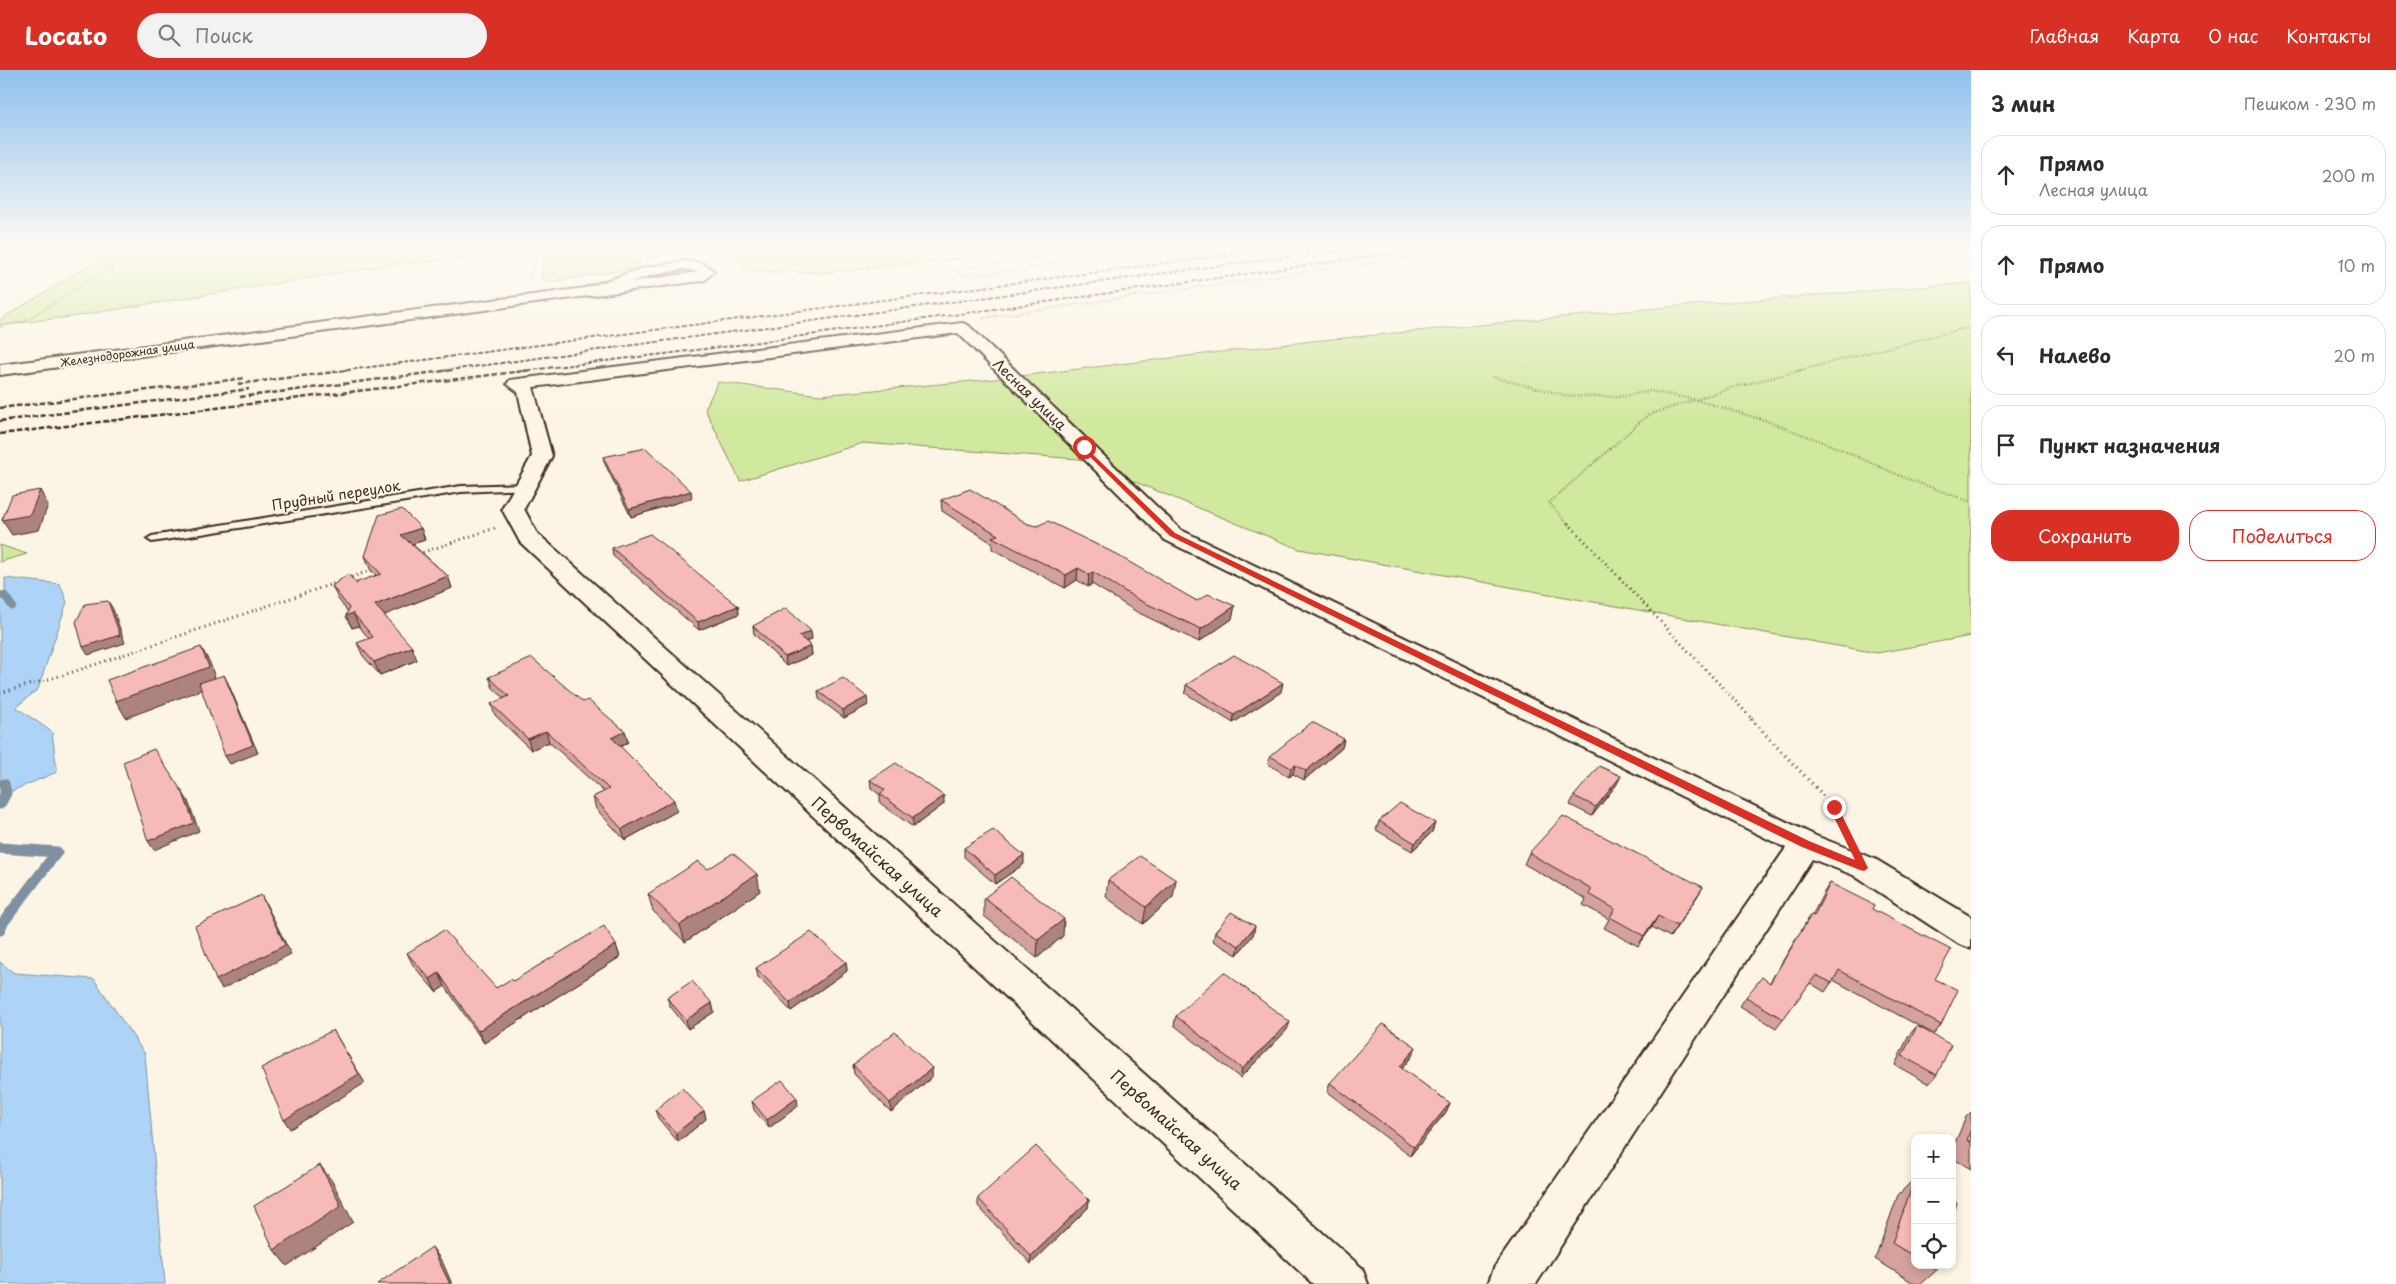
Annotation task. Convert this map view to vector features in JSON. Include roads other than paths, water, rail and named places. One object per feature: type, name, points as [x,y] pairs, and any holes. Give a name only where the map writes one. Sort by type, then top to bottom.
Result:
[{"type":"street","name":"Железнодорожная улица","points":[[0,370],[473,307]]},
{"type":"street","name":"Лесная улица","points":[[525,486],[542,456],[526,389],[516,384],[962,328],[1173,535],[1805,844],[1864,868],[1971,934]]},
{"type":"street","name":"Первомайская улица","points":[[525,486],[514,508],[528,537],[1346,1284]]},
{"type":"street","points":[[1510,1284],[1805,844]]},
{"type":"lane","name":"Прудный переулок","points":[[152,538],[461,489],[525,486]]},
{"type":"water","points":[[5,578],[60,584],[67,602],[38,689],[16,707],[52,732],[57,772],[0,796],[0,600],[5,596]]},
{"type":"water","points":[[0,962],[14,973],[94,979],[145,1054],[165,1284],[0,1284]]},
{"type":"waterway","points":[[0,595],[5,596],[12,606]]},
{"type":"waterway","points":[[0,804],[6,793],[4,784]]},
{"type":"waterway","points":[[0,848],[57,852],[2,924],[0,930]]},
{"type":"railway","points":[[340,371],[833,307]]},
{"type":"railway","points":[[442,371],[917,307]]},
{"type":"railway","points":[[522,371],[730,346],[1012,307]]},
{"type":"railway","points":[[238,384],[350,370]]},
{"type":"railway","points":[[240,397],[452,370]]},
{"type":"railway","points":[[0,434],[532,370]]},
{"type":"railway","points":[[0,408],[246,378]]},
{"type":"railway","points":[[0,421],[249,389]]}]
